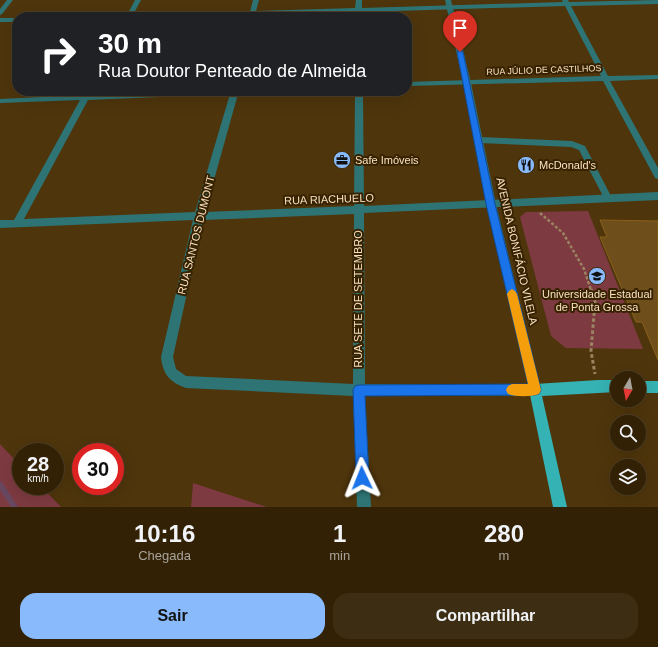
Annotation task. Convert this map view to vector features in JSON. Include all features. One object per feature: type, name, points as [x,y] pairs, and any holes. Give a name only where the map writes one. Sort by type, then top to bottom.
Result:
[{"type":"main road","points":[[535,390],[610,386]]},
{"type":"main road","points":[[646,387],[658,387]]},
{"type":"main road","name":"AVENIDA BONIFÁCIO VILELA","points":[[535,390],[560,507]]},
{"type":"street","points":[[0,13],[10,0]]},
{"type":"street","points":[[132,12],[138,0]]},
{"type":"street","points":[[253,12],[256,0]]},
{"type":"street","points":[[358,9],[359,0]]},
{"type":"street","points":[[566,2],[658,176]]},
{"type":"street","points":[[313,12],[449,3],[658,2]]},
{"type":"street","name":"AVENIDA BONIFÁCIO VILELA","points":[[449,3],[467,82],[491,204],[535,390]]},
{"type":"street","points":[[0,20],[12,20]]},
{"type":"street","name":"RUA JÚLIO DE CASTILHOS","points":[[412,84],[658,77]]},
{"type":"street","points":[[0,101],[62,96]]},
{"type":"street","points":[[17,223],[86,96]]},
{"type":"street","name":"RUA SANTOS DUMONT","points":[[234,96],[199,216],[167,357],[168,368],[176,379],[186,382],[359,390]]},
{"type":"street","name":"RUA SETE DE SETEMBRO","points":[[358,96],[359,390],[364,507]]},
{"type":"street","name":"RUA RIACHUELO","points":[[0,224],[529,203],[658,196]]},
{"type":"street","points":[[359,390],[535,390]]},
{"type":"lane","points":[[478,140],[577,145],[582,148],[608,198]]},
{"type":"path","points":[[529,203],[563,233],[584,269],[594,302],[590,351],[598,386]]},
{"type":"shaded area","points":[[0,0],[658,0],[658,507],[267,507],[193,483],[191,507],[61,507],[50,495],[64,495],[64,443],[12,443],[12,457],[0,444]]},
{"type":"shaded area","name":"Universidade Estadual de Ponta Grossa","points":[[588,211],[643,349],[566,348],[551,336],[520,217],[526,212]]},
{"type":"shaded area","points":[[0,444],[12,457],[12,495],[50,495],[61,507],[0,507]]},
{"type":"shaded area","points":[[193,483],[267,507],[191,507]]},
{"type":"building","points":[[600,220],[658,221],[658,360],[642,322],[636,322],[600,237],[607,237]]},
{"type":"waterway","points":[[0,484],[15,507]]},
{"type":"slow traffic","points":[[512,294],[535,390],[512,390]]},
{"type":"place","name":"Safe Imóveis","points":[[342,160]]},
{"type":"place","name":"McDonald's","points":[[526,165]]},
{"type":"place","name":"Universidade Estadual de Ponta Grossa","points":[[597,276]]},
{"type":"route","points":[[362,478],[359,390],[535,390],[491,204],[460,52]]}]
